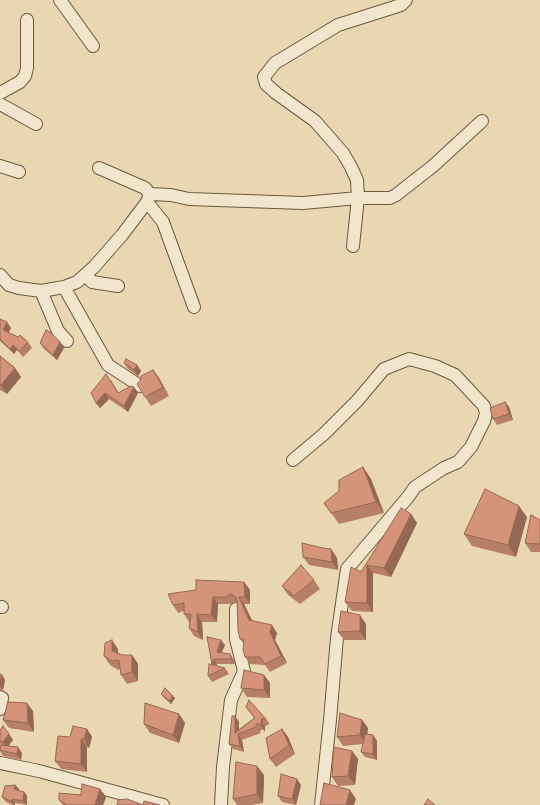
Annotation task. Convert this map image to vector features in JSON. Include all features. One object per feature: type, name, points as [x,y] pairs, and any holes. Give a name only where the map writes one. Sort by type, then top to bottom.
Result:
[{"type":"street","points":[[60,0],[94,46]]},
{"type":"street","points":[[353,246],[358,198],[357,180],[343,153],[315,121],[266,84],[264,77],[275,63],[338,25],[403,2]]},
{"type":"street","points":[[0,93],[20,82],[26,76],[27,20]]},
{"type":"street","points":[[0,104],[36,124]]},
{"type":"street","points":[[0,276],[9,285],[41,291],[64,287],[77,282],[86,275],[122,235],[148,198],[171,195],[189,199],[303,203],[358,198],[390,198],[433,166],[482,121]]},
{"type":"street","points":[[0,166],[19,172]]},
{"type":"street","points":[[99,168],[145,188],[148,198],[163,222],[194,307]]},
{"type":"street","points":[[86,275],[92,282],[118,286]]},
{"type":"street","points":[[64,287],[108,365],[140,386]]},
{"type":"street","points":[[41,291],[58,331],[67,341]]},
{"type":"street","points":[[294,460],[324,434],[357,401],[384,369],[409,359],[435,366],[455,375],[484,406],[486,413],[484,421],[471,447],[458,462],[444,468],[415,486],[408,497],[347,569],[337,638],[321,805]]},
{"type":"street","points":[[221,805],[223,767],[231,700],[244,671],[236,640],[236,609]]},
{"type":"street","points":[[0,697],[2,698],[0,709]]},
{"type":"street","points":[[0,763],[39,771],[163,805]]},
{"type":"building","points":[[0,319],[7,322],[3,330],[18,337],[20,335],[28,342],[19,351],[13,345],[10,349],[0,339]]},
{"type":"building","points":[[46,330],[60,342],[53,355],[40,343]]},
{"type":"building","points":[[0,356],[15,368],[1,385],[0,385]]},
{"type":"building","points":[[126,359],[137,365],[134,370],[124,363]]},
{"type":"building","points":[[153,370],[163,387],[145,397],[137,384],[140,381],[141,376]]},
{"type":"building","points":[[106,374],[118,393],[131,386],[134,387],[124,406],[105,393],[96,403],[91,393]]},
{"type":"building","points":[[505,402],[509,414],[493,419],[490,408]]},
{"type":"building","points":[[363,467],[376,502],[331,513],[324,503],[339,491],[339,480]]},
{"type":"building","points":[[485,489],[519,506],[508,545],[464,534]]},
{"type":"building","points":[[401,508],[411,514],[384,568],[367,565],[367,603],[345,602],[351,567],[361,572]]},
{"type":"building","points":[[531,515],[540,520],[540,544],[525,543]]},
{"type":"building","points":[[302,543],[331,549],[332,562],[303,557]]},
{"type":"building","points":[[301,565],[314,580],[294,596],[282,586]]},
{"type":"building","points":[[196,580],[244,582],[245,597],[239,597],[249,620],[272,625],[270,632],[281,656],[265,664],[260,657],[245,657],[243,650],[244,639],[240,639],[238,630],[237,598],[231,594],[225,597],[213,597],[211,615],[197,614],[198,632],[189,628],[191,614],[184,614],[184,603],[173,605],[168,594],[196,590]]},
{"type":"building","points":[[341,611],[360,615],[360,631],[338,632]]},
{"type":"building","points":[[207,637],[221,640],[217,652],[230,654],[231,659],[214,659],[212,664]]},
{"type":"building","points":[[112,640],[112,651],[122,655],[132,655],[132,672],[121,675],[119,660],[112,661],[104,656],[105,643]]},
{"type":"building","points":[[209,664],[225,668],[208,676]]},
{"type":"building","points":[[244,670],[264,675],[264,690],[241,688]]},
{"type":"building","points":[[165,688],[173,696],[169,701],[161,694]]},
{"type":"building","points":[[249,700],[266,719],[261,721],[261,726],[258,723],[256,727],[238,734],[240,746],[229,744],[232,716],[235,716],[235,733],[255,718],[246,707]]},
{"type":"building","points":[[8,702],[27,703],[28,723],[3,720]]},
{"type":"building","points":[[145,703],[179,714],[173,735],[144,724]]},
{"type":"building","points":[[340,713],[362,720],[360,735],[337,737]]},
{"type":"building","points":[[3,726],[9,734],[3,742],[0,741],[0,730]]},
{"type":"building","points":[[73,726],[87,729],[84,739],[81,739],[81,764],[55,761],[58,736],[70,737]]},
{"type":"building","points":[[282,729],[289,745],[270,759],[266,738]]},
{"type":"building","points":[[365,734],[373,735],[373,754],[361,752]]},
{"type":"building","points":[[1,745],[18,747],[17,754],[0,750]]},
{"type":"building","points":[[334,747],[352,751],[348,776],[332,777]]},
{"type":"building","points":[[236,762],[257,766],[257,794],[233,799]]},
{"type":"building","points":[[281,774],[297,779],[292,799],[278,796]]},
{"type":"building","points":[[324,783],[350,790],[346,805],[320,805]]},
{"type":"building","points":[[82,784],[100,789],[95,805],[67,805],[59,800],[59,793],[81,795]]},
{"type":"building","points":[[15,785],[14,789],[24,792],[23,801],[12,799],[11,801],[2,797],[5,786]]},
{"type":"building","points":[[127,799],[143,805],[117,805],[118,800]]},
{"type":"building","points":[[428,799],[435,805],[424,805]]},
{"type":"building","points":[[144,801],[160,805],[143,805]]}]
